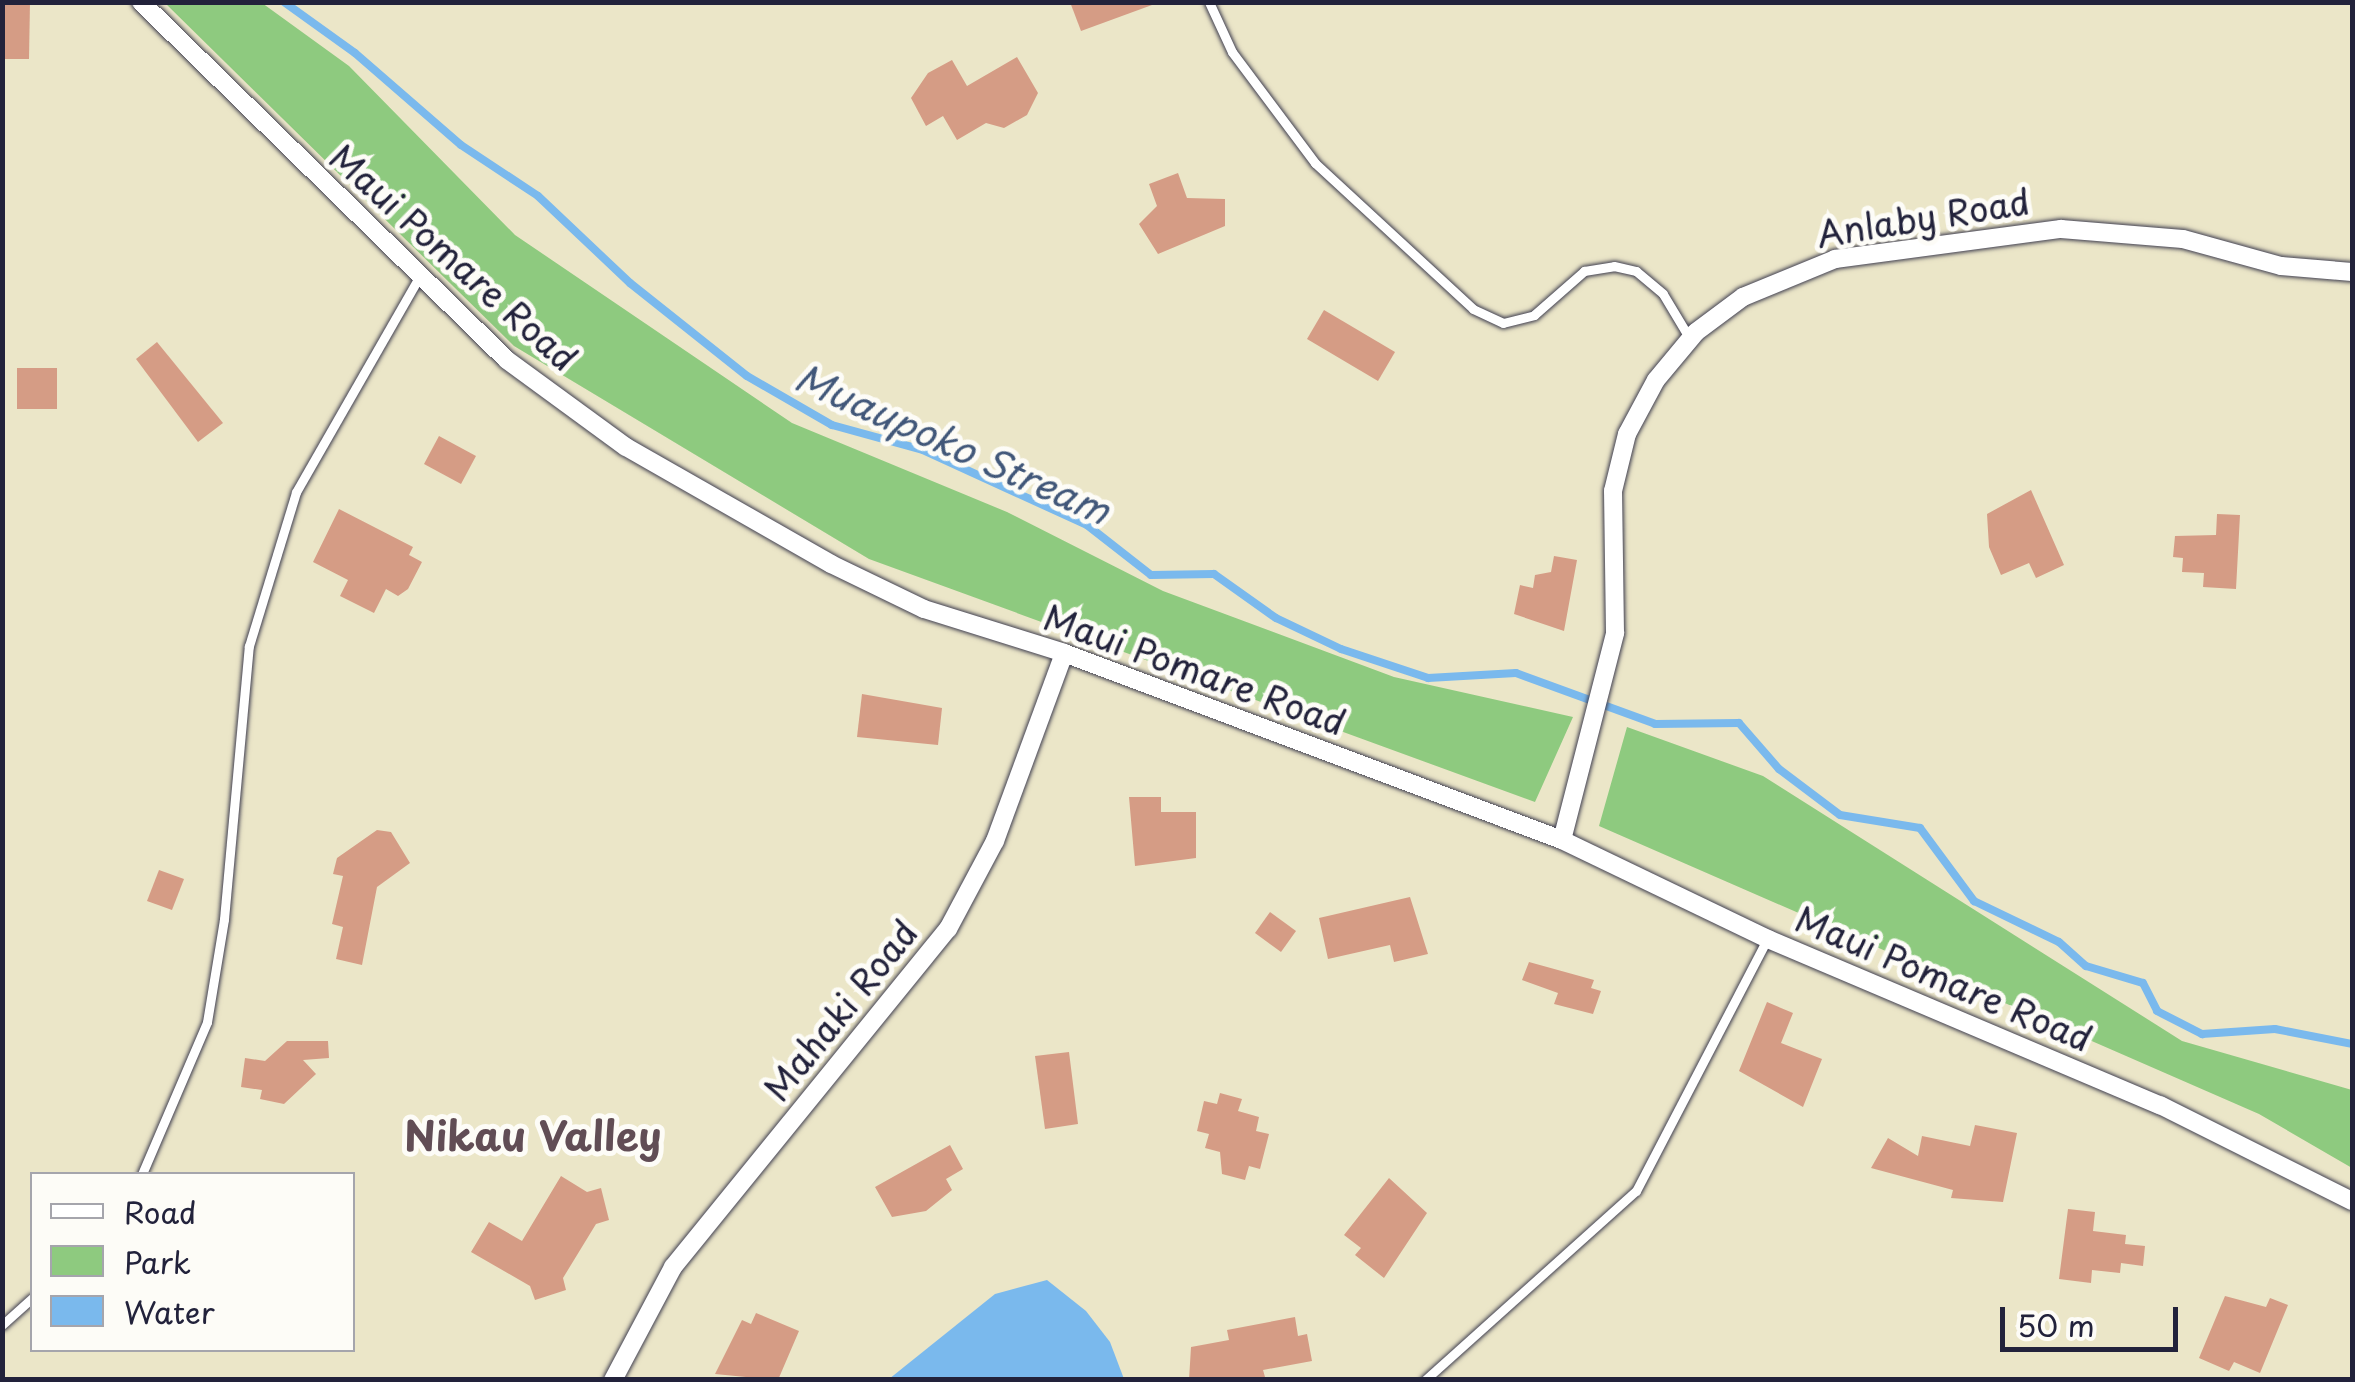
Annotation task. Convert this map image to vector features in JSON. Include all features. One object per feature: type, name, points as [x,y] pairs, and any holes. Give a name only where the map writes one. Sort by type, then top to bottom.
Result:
[{"type":"street","name":"Maui Pomare Road","points":[[141,2],[418,279],[507,360],[626,447],[924,609],[1064,653],[1562,840],[1768,938],[2160,1105],[2352,1201]]},
{"type":"street","name":"Anlaby Road","points":[[1562,840],[1615,632],[1613,492],[1627,434],[1656,380],[1690,340],[1743,297],[1835,259],[2062,229],[2183,239],[2281,266],[2352,272]]},
{"type":"street","name":"Mahaki Road","points":[[613,1380],[673,1268],[948,929],[995,841],[1064,653]]},
{"type":"lane","points":[[1209,2],[1232,52],[1315,163],[1474,309],[1503,323],[1534,315],[1584,271],[1614,266],[1636,271],[1663,294],[1690,340]]},
{"type":"lane","points":[[143,1172],[207,1022],[224,918],[249,646],[296,492],[418,279]]},
{"type":"lane","points":[[1424,1380],[1636,1191],[1768,938]]},
{"type":"lane","points":[[2,1325],[30,1300]]},
{"type":"green space","points":[[165,3],[262,3],[349,66],[515,235],[792,423],[1007,512],[1163,591],[1394,677],[1573,717],[1535,802],[869,559],[514,346]]},
{"type":"green space","points":[[1627,727],[1763,776],[2182,1041],[2352,1090],[2352,1168],[2259,1114],[1599,826]]},
{"type":"water","points":[[1047,1280],[1086,1311],[1110,1342],[1124,1379],[889,1379],[995,1294]]},
{"type":"building","points":[[2,2],[30,2],[29,59],[2,59]]},
{"type":"building","points":[[1070,2],[1151,2],[1152,5],[1081,31]]},
{"type":"building","points":[[1017,57],[1038,93],[1027,115],[1004,128],[986,123],[957,140],[943,116],[926,126],[911,98],[928,73],[952,60],[967,86]]},
{"type":"building","points":[[1178,173],[1187,198],[1225,199],[1225,226],[1158,254],[1139,224],[1157,206],[1149,184]]},
{"type":"building","points":[[1324,310],[1395,352],[1378,381],[1307,339]]},
{"type":"building","points":[[157,342],[223,423],[198,442],[136,359]]},
{"type":"building","points":[[17,368],[57,368],[57,409],[17,409]]},
{"type":"building","points":[[439,436],[476,456],[461,484],[424,464]]},
{"type":"building","points":[[2031,490],[2064,565],[2036,578],[2029,563],[2001,575],[1989,547],[1987,514]]},
{"type":"building","points":[[339,509],[413,547],[409,555],[422,562],[408,589],[398,596],[386,589],[374,613],[340,596],[348,580],[313,562]]},
{"type":"building","points":[[2217,514],[2240,515],[2236,589],[2203,587],[2204,573],[2182,572],[2183,558],[2173,557],[2175,536],[2216,535]]},
{"type":"building","points":[[1554,556],[1577,560],[1564,631],[1514,614],[1520,585],[1533,588],[1535,575],[1551,572]]},
{"type":"building","points":[[862,694],[942,708],[938,745],[857,737]]},
{"type":"building","points":[[1129,797],[1161,797],[1161,812],[1196,812],[1196,858],[1135,866]]},
{"type":"building","points":[[377,830],[391,832],[410,863],[377,887],[362,965],[336,959],[343,927],[332,924],[343,876],[333,874],[337,858]]},
{"type":"building","points":[[159,870],[184,879],[172,910],[147,901]]},
{"type":"building","points":[[1410,897],[1428,954],[1394,962],[1390,945],[1328,959],[1319,918]]},
{"type":"building","points":[[1270,912],[1296,931],[1281,952],[1255,933]]},
{"type":"building","points":[[1529,962],[1594,980],[1591,988],[1601,991],[1593,1014],[1554,1004],[1558,993],[1522,980]]},
{"type":"building","points":[[1767,1002],[1793,1013],[1781,1043],[1822,1059],[1803,1107],[1739,1071]]},
{"type":"building","points":[[287,1041],[328,1041],[329,1058],[303,1060],[316,1074],[284,1104],[260,1099],[262,1090],[241,1087],[245,1058],[265,1061]]},
{"type":"building","points":[[1069,1052],[1078,1124],[1045,1129],[1035,1056]]},
{"type":"building","points":[[1220,1093],[1242,1099],[1238,1111],[1259,1117],[1256,1131],[1269,1134],[1260,1169],[1249,1166],[1245,1180],[1222,1174],[1220,1152],[1205,1148],[1209,1134],[1197,1131],[1204,1101],[1217,1104]]},
{"type":"building","points":[[1975,1125],[2017,1133],[2003,1202],[1951,1198],[1953,1190],[1871,1168],[1888,1138],[1918,1156],[1922,1136],[1970,1146]]},
{"type":"building","points":[[950,1145],[963,1169],[946,1179],[952,1190],[926,1211],[892,1217],[875,1187]]},
{"type":"building","points":[[561,1176],[587,1192],[601,1188],[609,1220],[596,1224],[563,1278],[566,1290],[535,1300],[530,1286],[471,1252],[489,1222],[522,1241]]},
{"type":"building","points":[[1389,1178],[1427,1213],[1384,1278],[1355,1255],[1361,1248],[1344,1235]]},
{"type":"building","points":[[2068,1209],[2095,1212],[2093,1231],[2126,1235],[2125,1244],[2145,1246],[2143,1266],[2121,1263],[2120,1273],[2092,1270],[2091,1283],[2059,1279]]},
{"type":"building","points":[[2225,1296],[2266,1307],[2270,1298],[2288,1305],[2260,1373],[2234,1362],[2229,1371],[2199,1358]]},
{"type":"building","points":[[756,1313],[799,1331],[778,1380],[715,1374],[742,1320],[751,1324]]},
{"type":"building","points":[[1295,1317],[1298,1336],[1307,1334],[1312,1361],[1263,1370],[1265,1377],[1251,1380],[1189,1380],[1191,1347],[1229,1340],[1227,1330]]},
{"type":"waterway","name":"Muaupoko Stream","points":[[284,2],[355,53],[461,145],[538,196],[630,283],[747,376],[832,425],[923,450],[1087,525],[1151,575],[1214,574],[1276,618],[1341,649],[1428,678],[1516,673],[1655,724],[1739,723],[1779,769],[1840,815],[1920,828],[1974,901],[2059,942],[2086,966],[2143,983],[2157,1011],[2202,1034],[2275,1029],[2352,1044]]},
{"type":"district","name":"Nikau Valley","points":[[533,1135]]}]
